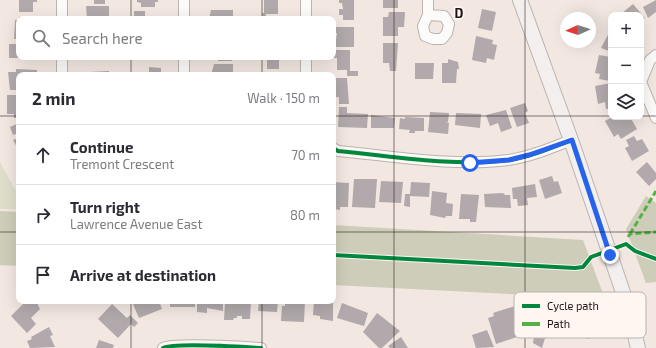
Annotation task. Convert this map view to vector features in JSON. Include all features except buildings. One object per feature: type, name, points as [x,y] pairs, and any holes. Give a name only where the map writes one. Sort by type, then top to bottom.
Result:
[{"type":"main road","points":[[520,0],[572,140],[623,292]]},
{"type":"main road","points":[[636,338],[638,348]]},
{"type":"main road","points":[[644,338],[649,348]]},
{"type":"street","points":[[62,0],[62,16]]},
{"type":"street","points":[[184,0],[184,16]]},
{"type":"street","points":[[306,0],[306,16]]},
{"type":"street","points":[[428,0],[428,15]]},
{"type":"street","points":[[656,55],[650,60],[641,82],[656,118]]},
{"type":"street","points":[[62,60],[62,72]]},
{"type":"street","points":[[184,60],[184,72]]},
{"type":"street","points":[[306,60],[306,72]]},
{"type":"street","points":[[336,150],[470,163],[509,160],[529,155],[572,140]]},
{"type":"street","points":[[163,348],[167,346],[184,345],[261,348]]},
{"type":"green space","points":[[0,162],[16,191],[16,209],[0,209]]},
{"type":"green space","points":[[646,196],[656,203],[656,282],[646,283],[626,229]]},
{"type":"green space","points":[[0,211],[16,212],[16,266],[0,265]]},
{"type":"green space","points":[[336,225],[583,240],[602,292],[514,292],[514,294],[336,285]]},
{"type":"marked path","points":[[630,234],[656,191]]},
{"type":"marked path","points":[[628,237],[630,234],[656,232]]},
{"type":"cycle path","points":[[336,150],[444,162],[487,162],[524,157],[571,140]]},
{"type":"cycle path","points":[[336,255],[575,268],[583,267],[591,257],[626,244],[635,251],[656,259]]},
{"type":"cycle path","points":[[163,348],[181,345],[261,348]]},
{"type":"route","points":[[470,163],[509,160],[550,149],[572,140],[610,255]]}]
